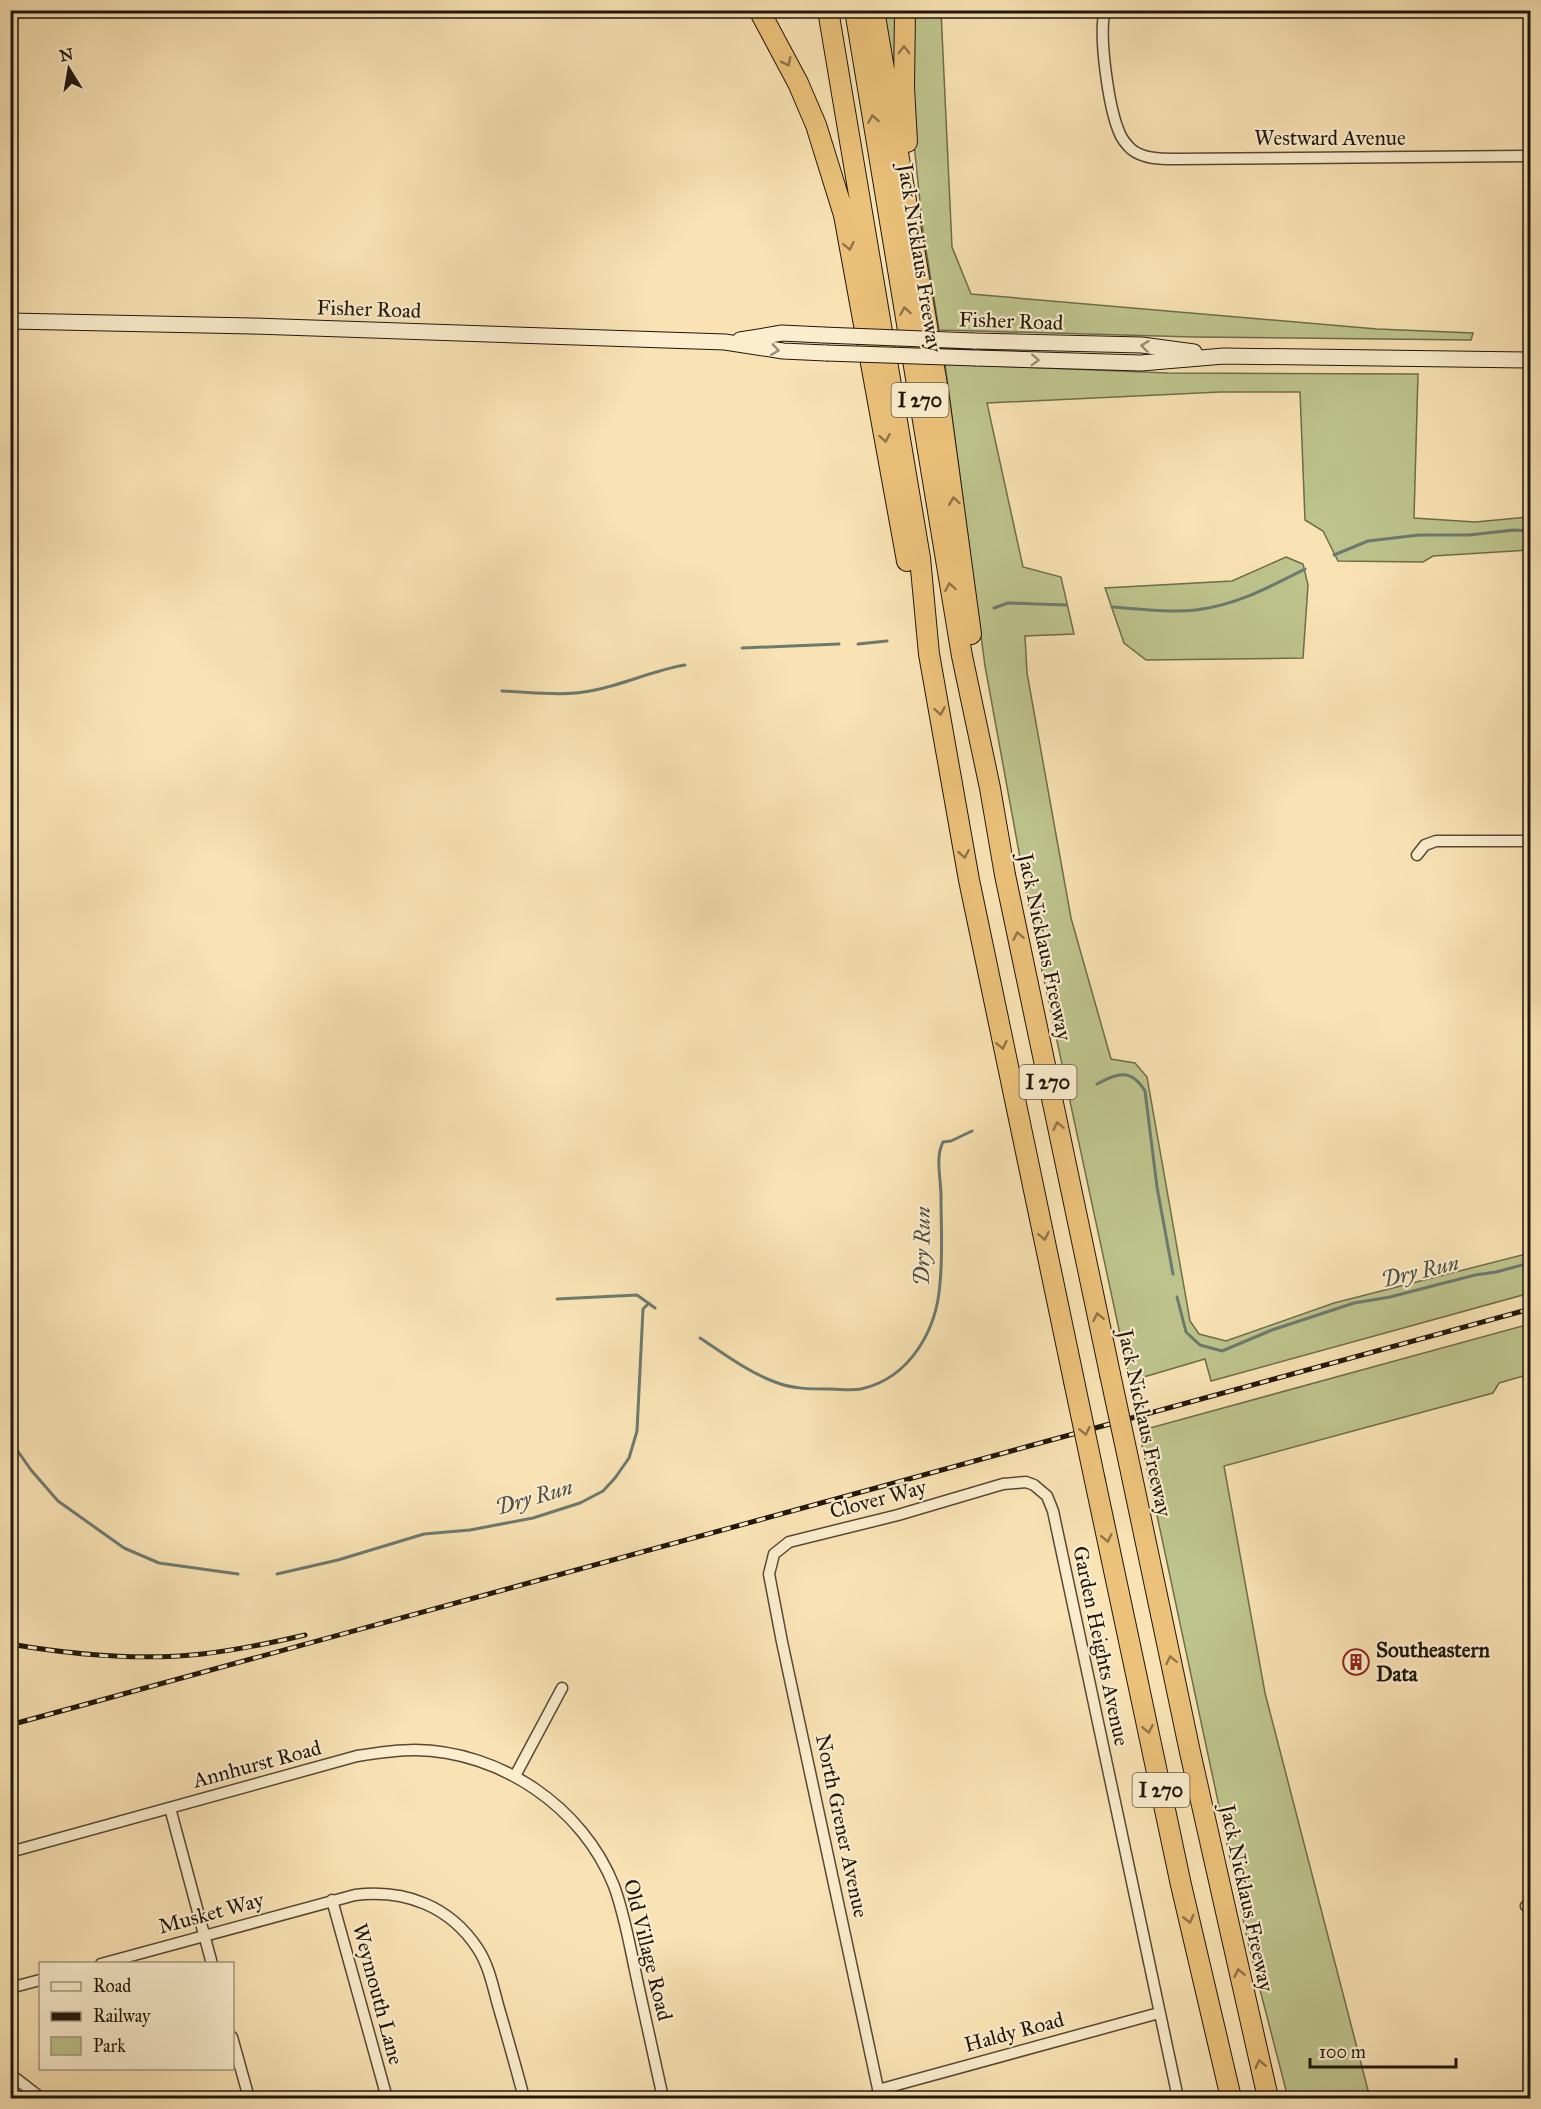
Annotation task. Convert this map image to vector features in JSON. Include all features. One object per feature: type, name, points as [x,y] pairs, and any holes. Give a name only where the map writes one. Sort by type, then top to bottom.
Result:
[{"type":"highway","points":[[759,10],[798,83],[811,114],[830,166],[844,215],[907,560],[929,654]]},
{"type":"highway","name":"I 270","points":[[828,10],[920,558],[929,654],[975,913],[1181,1886],[1232,2098]]},
{"type":"highway","name":"Jack Nicklaus Freeway","points":[[855,10],[962,656],[990,788],[1005,875],[1190,1752],[1268,2098]]},
{"type":"highway","points":[[874,10],[938,391],[957,520],[990,788]]},
{"type":"highway","points":[[905,10],[904,87],[911,234]]},
{"type":"main road","name":"Fisher Road","points":[[10,321],[252,326],[725,342],[783,351],[826,354],[1141,363],[1224,357],[1530,360]]},
{"type":"main road","name":"Fisher Road","points":[[725,342],[782,333],[1142,345],[1224,357]]},
{"type":"street","name":"Westward Avenue","points":[[1105,10],[1103,36],[1109,91],[1120,136],[1132,150],[1146,156],[1162,159],[1530,156]]},
{"type":"street","points":[[1417,855],[1425,845],[1436,841],[1530,841]]},
{"type":"street","name":"Garden Heights Avenue","points":[[1003,1484],[1026,1482],[1034,1485],[1047,1496],[1053,1511],[1178,2098]]},
{"type":"street","name":"Clover Way","points":[[771,1561],[777,1550],[789,1542],[898,1515],[1003,1484]]},
{"type":"street","name":"North Grener Avenue","points":[[771,1561],[769,1574],[780,1630],[879,2094]]},
{"type":"street","points":[[515,1776],[562,1688]]},
{"type":"street","name":"Annhurst Road","points":[[10,1852],[357,1756],[394,1750],[417,1750],[467,1757],[515,1776]]},
{"type":"street","name":"Old Village Road","points":[[515,1776],[549,1800],[579,1829],[603,1864],[623,1914],[663,2098]]},
{"type":"street","points":[[170,1808],[211,1962]]},
{"type":"street","name":"Musket Way","points":[[108,1962],[332,1900],[373,1893],[395,1894],[424,1903],[464,1931],[478,1949],[490,1975],[524,2098]]},
{"type":"street","name":"Weymouth Lane","points":[[332,1900],[387,2098]]},
{"type":"street","points":[[10,1988],[39,1980]]},
{"type":"street","name":"Haldy Road","points":[[879,2094],[1160,2013]]},
{"type":"street","points":[[234,2044],[249,2098]]},
{"type":"street","points":[[10,2074],[41,2098]]},
{"type":"green space","points":[[882,11],[901,11],[898,110]]},
{"type":"green space","points":[[913,11],[941,11],[952,247],[971,294],[1377,329],[1473,333],[1471,340],[1194,337],[939,330],[923,231],[914,144]]},
{"type":"green space","points":[[945,364],[1168,373],[1418,374],[1414,518],[1475,522],[1530,517],[1530,550],[1433,556],[1423,562],[1338,561],[1323,531],[1305,520],[1300,392],[1220,392],[987,403],[1023,567],[1061,577],[1074,634],[1025,636],[1027,673],[1071,918],[1111,1059],[1135,1063],[1147,1077],[1190,1321],[1199,1334],[1226,1341],[1334,1303],[1530,1253],[1530,1293],[1211,1381],[1205,1359],[1130,1381],[1033,929],[985,666]]},
{"type":"green space","points":[[1286,557],[1303,564],[1308,585],[1303,658],[1146,660],[1124,643],[1105,588],[1232,581]]},
{"type":"green space","points":[[1530,1324],[1530,1374],[1499,1383],[1493,1393],[1224,1466],[1265,1693],[1370,2098],[1288,2098],[1249,1947],[1139,1431]]},
{"type":"waterway","points":[[1334,555],[1368,541],[1419,535],[1469,535],[1514,530],[1530,531]]},
{"type":"waterway","points":[[1112,607],[1175,611],[1211,608],[1252,594],[1305,569]]},
{"type":"waterway","points":[[994,608],[1008,603],[1066,605]]},
{"type":"waterway","points":[[858,644],[887,641]]},
{"type":"waterway","points":[[742,648],[839,644]]},
{"type":"waterway","points":[[502,691],[548,694],[584,692],[685,665]]},
{"type":"waterway","name":"Dry Run","points":[[1097,1084],[1111,1077],[1123,1075],[1134,1079],[1145,1091],[1157,1187],[1173,1274]]},
{"type":"waterway","name":"Dry Run","points":[[700,1338],[755,1373],[788,1386],[808,1389],[857,1390],[878,1383],[894,1374],[918,1350],[927,1334],[938,1301],[942,1251],[939,1161],[941,1148],[943,1142],[951,1141],[972,1131]]},
{"type":"waterway","name":"Dry Run","points":[[1177,1297],[1186,1332],[1200,1345],[1222,1351],[1272,1330],[1354,1303],[1390,1297],[1530,1263]]},
{"type":"waterway","name":"Dry Run","points":[[557,1299],[637,1295],[655,1308]]},
{"type":"waterway","name":"Dry Run","points":[[277,1574],[338,1560],[424,1534],[470,1530],[533,1518],[580,1503],[603,1491],[629,1458],[637,1431],[643,1309],[649,1303]]},
{"type":"waterway","name":"Dry Run","points":[[10,1440],[31,1470],[58,1501],[124,1548],[159,1563],[238,1574]]},
{"type":"railway","points":[[10,1725],[1530,1309]]},
{"type":"railway","points":[[10,1644],[82,1654],[154,1657],[215,1652],[305,1635]]},
{"type":"place","name":"Southeastern Data","points":[[1356,1662]]}]
